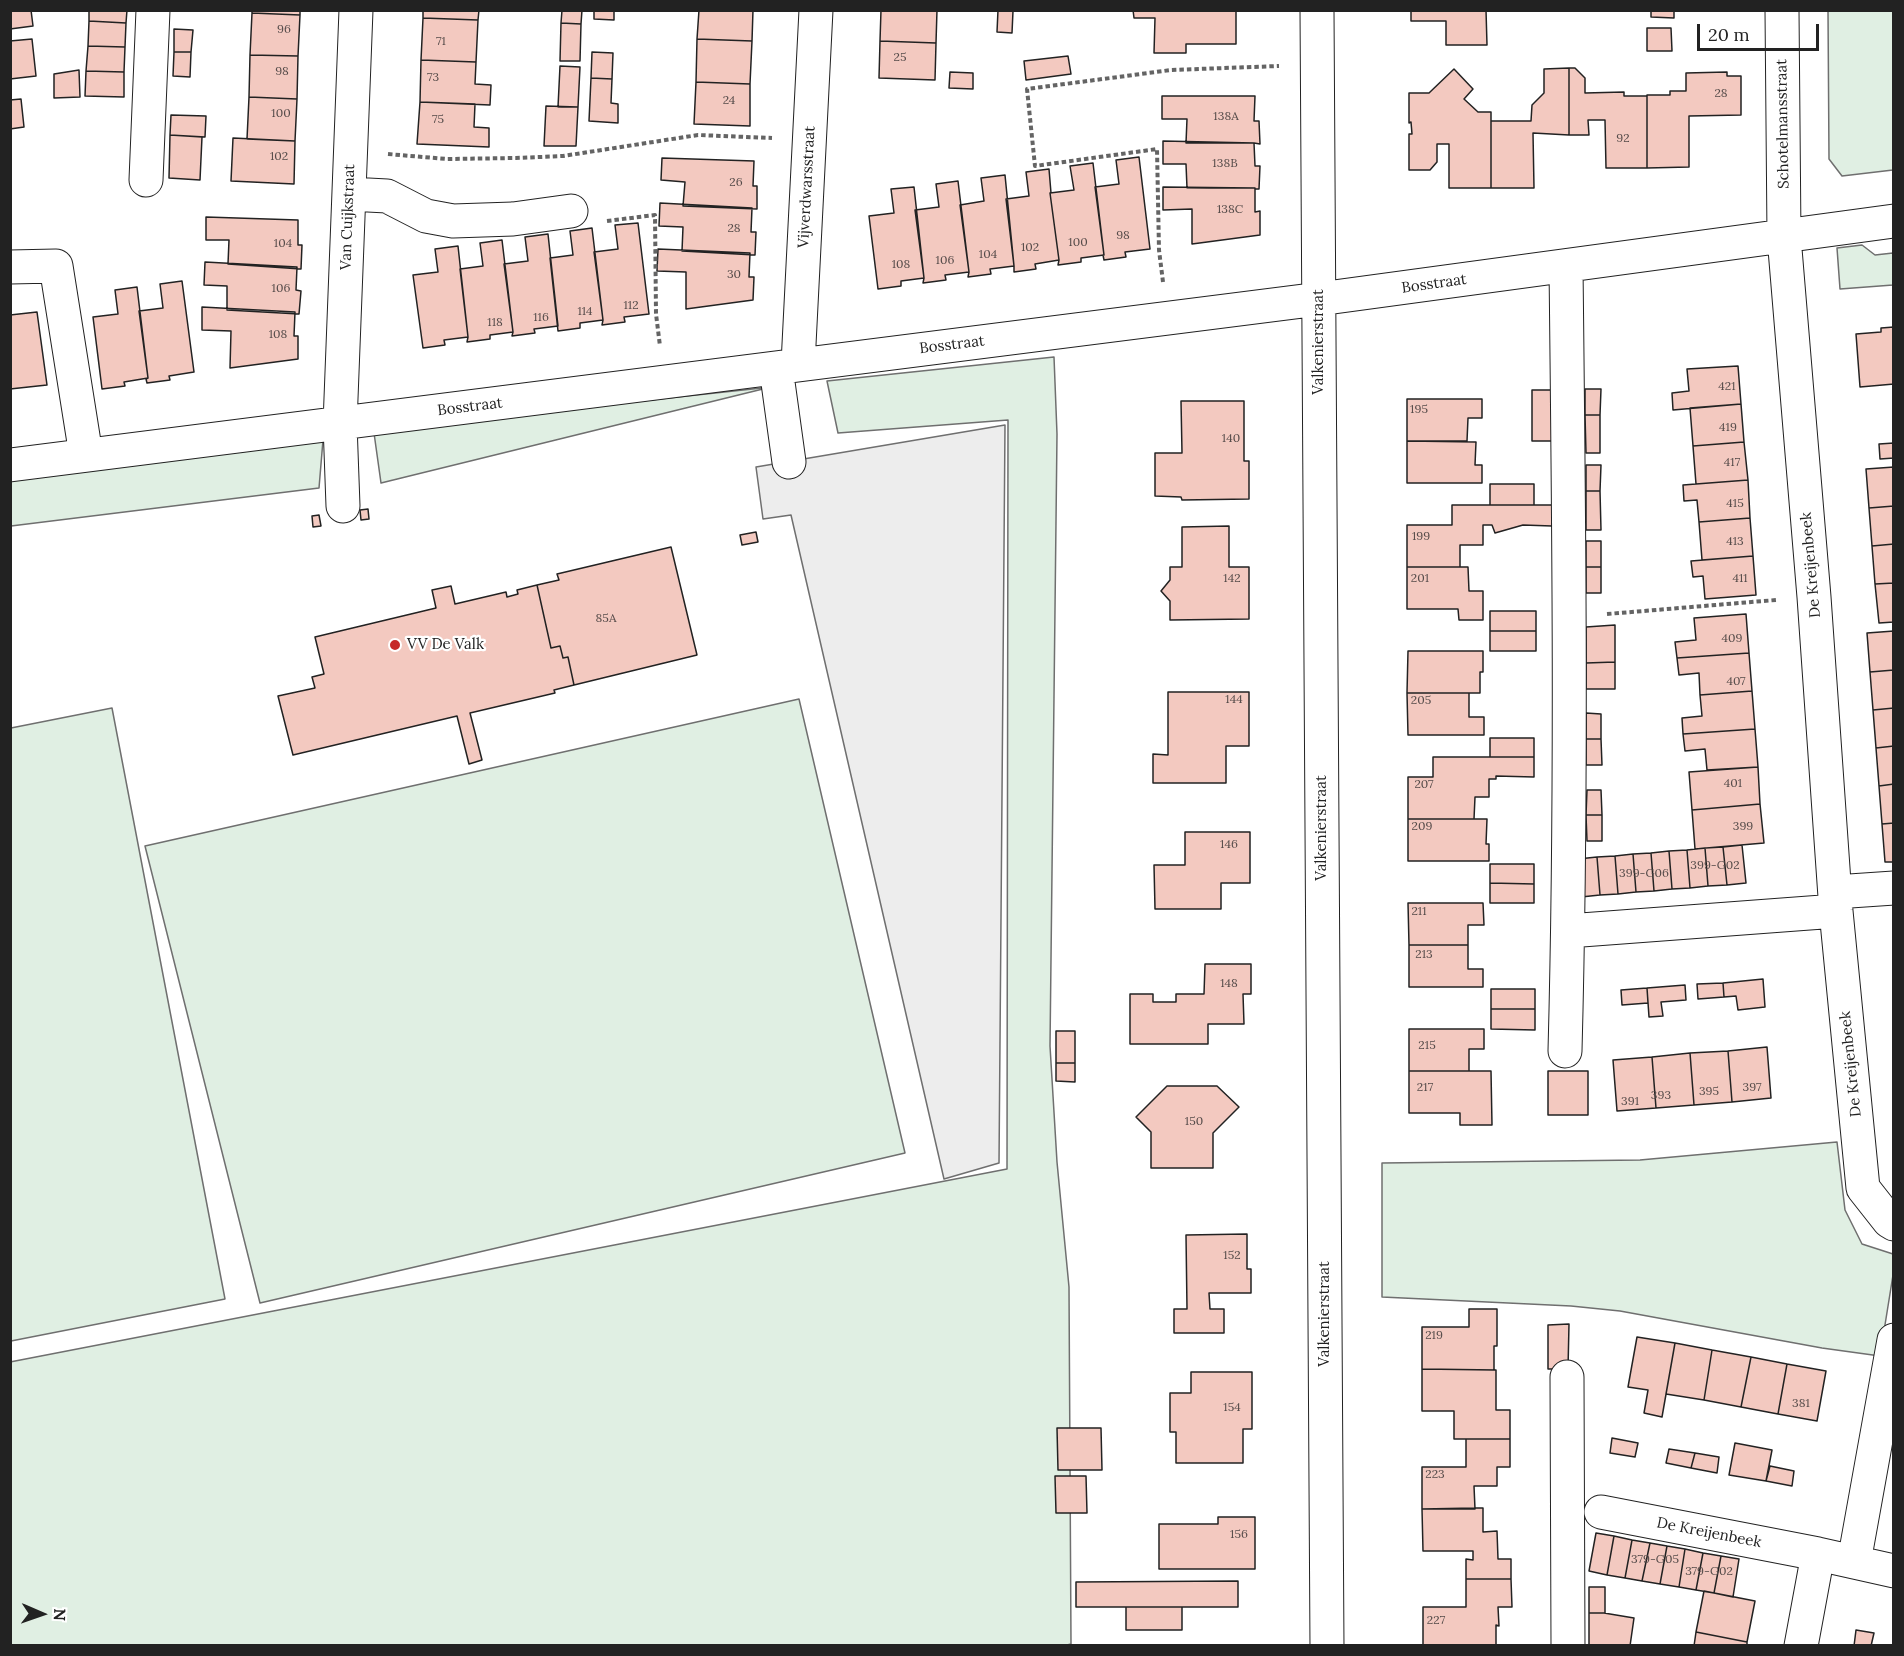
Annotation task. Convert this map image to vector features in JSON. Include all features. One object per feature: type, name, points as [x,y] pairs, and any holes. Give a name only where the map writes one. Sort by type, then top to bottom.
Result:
[{"type":"street","points":[[146,180],[153,10]]},
{"type":"street","name":"Van Cuijkstraat","points":[[343,507],[340,424],[356,10]]},
{"type":"street","name":"Vijverdwarsstraat","points":[[789,462],[787,366],[809,140],[816,10]]},
{"type":"street","name":"Valkenierstraat","points":[[1317,10],[1327,1646]]},
{"type":"street","name":"Schotelmansstraat","points":[[1782,10],[1784,237]]},
{"type":"street","points":[[349,194],[387,196],[426,216],[453,221],[513,219],[571,211]]},
{"type":"street","name":"Bosstraat","points":[[10,465],[1319,299],[1893,221]]},
{"type":"street","name":"De Kreijenbeek","points":[[1784,237],[1814,597],[1835,902],[1863,1188],[1893,1224]]},
{"type":"street","points":[[10,267],[56,266],[86,455]]},
{"type":"street","points":[[1565,1051],[1570,618],[1566,266]]},
{"type":"street","points":[[1568,931],[1835,902],[1893,888]]},
{"type":"street","points":[[1854,1562],[1893,1341]]},
{"type":"street","points":[[1567,1377],[1568,1646]]},
{"type":"street","name":"De Kreijenbeek","points":[[1601,1512],[1893,1570]]},
{"type":"street","points":[[1801,1646],[1818,1554]]},
{"type":"path","points":[[1167,318],[1159,250],[1157,149],[1035,166],[1027,89],[1171,70],[1279,67],[1278,57],[1317,56]]},
{"type":"path","points":[[351,153],[447,159],[516,158],[563,156],[698,135],[809,140]]},
{"type":"path","points":[[571,211],[572,226],[655,215],[656,314],[665,382]]},
{"type":"path","points":[[1570,618],[1814,597]]},
{"type":"green space","points":[[1828,11],[1893,11],[1893,170],[1842,176],[1829,159]]},
{"type":"green space","points":[[1862,245],[1875,255],[1893,253],[1893,285],[1840,289],[1837,248]]},
{"type":"green space","points":[[1054,357],[1057,434],[1050,1046],[1057,1162],[1069,1287],[1071,1644],[1063,1646],[11,1645],[10,1362],[1007,1169],[1008,420],[838,433],[827,381]]},
{"type":"green space","points":[[771,387],[381,483],[374,433]]},
{"type":"green space","points":[[323,440],[319,488],[11,526],[10,479]]},
{"type":"green space","points":[[799,699],[905,1153],[260,1303],[145,846]]},
{"type":"green space","points":[[112,708],[225,1299],[11,1341],[11,728]]},
{"type":"green space","points":[[1837,1142],[1845,1210],[1862,1244],[1893,1254],[1893,1275],[1880,1356],[1822,1348],[1620,1311],[1571,1306],[1382,1297],[1382,1163],[1640,1160]]},
{"type":"shaded area","points":[[1005,425],[999,1163],[944,1179],[791,515],[763,519],[756,467]]},
{"type":"building","points":[[10,10],[31,10],[33,26],[10,29]]},
{"type":"building","points":[[89,10],[127,10],[126,23],[89,21]]},
{"type":"building","points":[[252,10],[300,10],[300,15],[252,13]]},
{"type":"building","points":[[423,10],[479,10],[478,20],[423,18]]},
{"type":"building","points":[[562,10],[582,10],[581,24],[561,23]]},
{"type":"building","points":[[594,10],[614,10],[614,20],[594,19]]},
{"type":"building","points":[[699,10],[753,10],[752,41],[697,39]]},
{"type":"building","points":[[881,10],[937,10],[936,43],[880,41]]},
{"type":"building","points":[[998,10],[1013,11],[1012,33],[997,32]]},
{"type":"building","points":[[1133,10],[1236,10],[1236,44],[1186,44],[1186,53],[1154,53],[1155,18],[1134,18]]},
{"type":"building","points":[[1411,10],[1486,10],[1487,45],[1446,45],[1446,21],[1411,21]]},
{"type":"building","points":[[1651,10],[1674,10],[1674,18],[1651,17]]},
{"type":"building","points":[[252,13],[300,15],[298,56],[250,55]]},
{"type":"building","points":[[423,18],[478,20],[476,62],[421,60]]},
{"type":"building","points":[[89,21],[126,23],[125,47],[88,46]]},
{"type":"building","points":[[561,23],[581,24],[580,61],[560,61]]},
{"type":"building","points":[[1647,28],[1671,28],[1672,51],[1647,51]]},
{"type":"building","points":[[174,29],[193,30],[191,52],[174,52]]},
{"type":"building","points":[[32,39],[36,76],[10,79],[10,41]]},
{"type":"building","points":[[697,39],[752,41],[750,84],[696,82]]},
{"type":"building","points":[[880,41],[936,43],[935,80],[879,78]]},
{"type":"building","points":[[88,46],[125,47],[124,72],[86,71]]},
{"type":"building","points":[[174,52],[191,52],[190,77],[173,76]]},
{"type":"building","points":[[592,52],[613,53],[612,79],[591,78]]},
{"type":"building","points":[[250,55],[298,56],[297,99],[249,97]]},
{"type":"building","points":[[1068,56],[1071,74],[1026,80],[1024,61]]},
{"type":"building","points":[[421,60],[476,62],[475,84],[491,85],[490,105],[420,102]]},
{"type":"building","points":[[560,66],[580,67],[578,107],[558,107]]},
{"type":"building","points":[[1569,68],[1569,135],[1533,133],[1534,188],[1491,188],[1491,121],[1531,121],[1532,105],[1544,93],[1544,69]]},
{"type":"building","points":[[1569,68],[1575,68],[1585,78],[1585,93],[1624,92],[1624,96],[1647,96],[1647,168],[1606,168],[1605,120],[1588,120],[1589,135],[1569,135]]},
{"type":"building","points":[[1454,69],[1473,89],[1464,99],[1478,112],[1491,112],[1491,188],[1449,188],[1449,144],[1437,144],[1437,162],[1430,170],[1409,170],[1409,134],[1412,134],[1411,122],[1409,123],[1409,93],[1429,93]]},
{"type":"building","points":[[79,70],[80,97],[54,98],[54,74]]},
{"type":"building","points":[[86,71],[124,72],[124,97],[85,96]]},
{"type":"building","points":[[950,72],[973,73],[973,89],[949,88]]},
{"type":"building","points":[[1727,72],[1727,76],[1741,76],[1741,115],[1689,116],[1689,167],[1647,168],[1647,95],[1670,95],[1670,91],[1686,91],[1686,73]]},
{"type":"building","points":[[591,78],[612,79],[611,103],[618,104],[618,123],[589,121]]},
{"type":"building","points":[[696,82],[750,84],[750,126],[694,124]]},
{"type":"building","points":[[1162,96],[1255,96],[1254,121],[1259,121],[1260,144],[1186,143],[1187,119],[1162,119]]},
{"type":"building","points":[[249,97],[297,99],[295,141],[247,139]]},
{"type":"building","points":[[21,99],[24,127],[10,129],[10,100]]},
{"type":"building","points":[[420,102],[475,104],[474,127],[489,128],[489,147],[417,144]]},
{"type":"building","points":[[546,106],[578,107],[576,146],[544,146]]},
{"type":"building","points":[[171,115],[206,116],[205,137],[170,135]]},
{"type":"building","points":[[170,135],[202,137],[200,180],[169,178]]},
{"type":"building","points":[[233,138],[295,141],[294,184],[231,181]]},
{"type":"building","points":[[1163,141],[1254,143],[1255,166],[1260,166],[1259,189],[1187,188],[1186,164],[1163,164]]},
{"type":"building","points":[[1139,157],[1150,249],[1125,252],[1126,257],[1104,260],[1095,187],[1119,184],[1116,160]]},
{"type":"building","points":[[662,158],[754,161],[753,186],[757,186],[757,209],[683,206],[685,182],[661,180]]},
{"type":"building","points":[[1093,163],[1104,255],[1081,258],[1081,262],[1058,265],[1050,193],[1074,190],[1070,166]]},
{"type":"building","points":[[1049,169],[1059,260],[1035,264],[1036,269],[1014,272],[1006,199],[1029,196],[1026,172]]},
{"type":"building","points":[[1005,175],[1014,266],[990,269],[991,274],[968,277],[960,205],[984,201],[981,178]]},
{"type":"building","points":[[958,181],[969,272],[945,275],[946,280],[923,283],[915,210],[939,207],[936,184]]},
{"type":"building","points":[[914,187],[924,278],[901,281],[901,286],[878,289],[869,216],[894,213],[891,189]]},
{"type":"building","points":[[1163,187],[1255,188],[1255,212],[1260,211],[1260,235],[1192,244],[1192,209],[1163,210]]},
{"type":"building","points":[[660,203],[752,208],[751,232],[756,232],[755,255],[682,251],[683,227],[659,226]]},
{"type":"building","points":[[206,217],[298,220],[298,245],[302,245],[301,269],[228,264],[229,240],[206,240]]},
{"type":"building","points":[[638,223],[649,314],[624,317],[625,322],[602,325],[594,252],[618,249],[615,225]]},
{"type":"building","points":[[592,228],[603,320],[580,323],[580,328],[558,331],[550,258],[573,255],[570,231]]},
{"type":"building","points":[[548,234],[558,326],[534,329],[535,333],[512,336],[504,264],[528,261],[525,237]]},
{"type":"building","points":[[502,240],[513,332],[490,335],[490,339],[467,342],[460,269],[483,266],[480,243]]},
{"type":"building","points":[[458,246],[468,337],[444,340],[445,345],[423,348],[413,275],[438,272],[435,249]]},
{"type":"building","points":[[658,249],[750,253],[749,277],[754,277],[753,300],[686,309],[686,272],[657,271]]},
{"type":"building","points":[[205,262],[297,267],[296,290],[301,291],[299,314],[227,310],[227,286],[204,285]]},
{"type":"building","points":[[182,281],[194,372],[169,376],[170,380],[147,383],[139,311],[163,308],[160,284]]},
{"type":"building","points":[[137,287],[148,378],[124,382],[125,386],[102,389],[93,317],[118,314],[115,290]]},
{"type":"building","points":[[202,307],[295,312],[294,336],[298,336],[298,359],[230,368],[231,331],[202,330]]},
{"type":"building","points":[[37,312],[47,385],[10,389],[10,315]]},
{"type":"building","points":[[1894,327],[1894,384],[1860,387],[1856,334],[1881,332],[1881,328]]},
{"type":"building","points":[[1738,366],[1741,404],[1673,410],[1672,393],[1689,391],[1687,369]]},
{"type":"building","points":[[1585,389],[1601,389],[1600,415],[1585,415]]},
{"type":"building","points":[[1532,390],[1552,390],[1552,441],[1532,441]]},
{"type":"building","points":[[1407,399],[1482,399],[1482,418],[1468,418],[1467,441],[1407,441]]},
{"type":"building","points":[[1181,401],[1244,401],[1244,461],[1249,461],[1249,499],[1182,500],[1181,497],[1155,496],[1155,453],[1182,453]]},
{"type":"building","points":[[1741,404],[1744,442],[1693,446],[1690,408]]},
{"type":"building","points":[[1585,415],[1600,415],[1600,453],[1586,453]]},
{"type":"building","points":[[1407,441],[1476,442],[1475,465],[1482,465],[1482,483],[1407,483]]},
{"type":"building","points":[[1744,442],[1748,480],[1696,484],[1693,446]]},
{"type":"building","points":[[1894,443],[1894,458],[1880,459],[1879,444]]},
{"type":"building","points":[[1586,465],[1601,465],[1600,491],[1586,491]]},
{"type":"building","points":[[1894,467],[1894,506],[1869,508],[1866,469]]},
{"type":"building","points":[[1748,480],[1750,518],[1699,522],[1697,500],[1684,501],[1683,485]]},
{"type":"building","points":[[1490,484],[1534,484],[1534,505],[1490,505]]},
{"type":"building","points":[[1586,491],[1600,491],[1601,530],[1586,530]]},
{"type":"building","points":[[1452,505],[1552,505],[1552,526],[1523,525],[1495,533],[1492,525],[1483,525],[1483,545],[1460,545],[1460,567],[1407,567],[1407,525],[1452,525]]},
{"type":"building","points":[[1894,506],[1894,544],[1872,546],[1869,508]]},
{"type":"building","points":[[368,509],[369,519],[361,520],[360,510]]},
{"type":"building","points":[[319,515],[321,526],[313,527],[312,516]]},
{"type":"building","points":[[1750,518],[1753,556],[1702,560],[1699,522]]},
{"type":"building","points":[[1229,526],[1229,567],[1249,567],[1249,619],[1170,620],[1170,601],[1161,591],[1170,580],[1170,567],[1182,567],[1182,527]]},
{"type":"building","points":[[756,532],[758,542],[742,545],[740,535]]},
{"type":"building","points":[[1586,541],[1601,541],[1601,567],[1586,567]]},
{"type":"building","points":[[1894,544],[1894,583],[1875,584],[1872,546]]},
{"type":"building","points":[[671,547],[697,655],[574,685],[568,657],[563,658],[560,646],[551,648],[537,585],[559,580],[557,574]]},
{"type":"building","points":[[1753,556],[1756,595],[1705,599],[1703,576],[1693,577],[1691,561]]},
{"type":"building","points":[[1407,567],[1468,567],[1469,591],[1483,591],[1483,620],[1459,620],[1458,609],[1407,609]]},
{"type":"building","points":[[1586,567],[1601,567],[1601,593],[1586,593]]},
{"type":"building","points":[[1894,583],[1894,622],[1879,623],[1875,584]]},
{"type":"building","points":[[537,585],[551,648],[560,646],[563,658],[568,657],[574,685],[554,690],[555,693],[470,713],[482,760],[469,764],[457,716],[293,755],[278,696],[315,688],[312,677],[324,674],[315,637],[436,608],[432,590],[451,586],[455,604],[506,592],[507,597],[518,594],[517,590]]},
{"type":"building","points":[[1490,611],[1536,611],[1536,631],[1490,631]]},
{"type":"building","points":[[1746,614],[1749,653],[1677,658],[1675,642],[1696,640],[1694,618]]},
{"type":"building","points":[[1615,625],[1615,662],[1586,663],[1586,627]]},
{"type":"building","points":[[1490,631],[1536,631],[1536,651],[1490,651]]},
{"type":"building","points":[[1894,631],[1894,670],[1870,672],[1867,633]]},
{"type":"building","points":[[1408,651],[1483,651],[1480,693],[1407,693]]},
{"type":"building","points":[[1749,653],[1752,691],[1700,695],[1699,673],[1679,675],[1677,658]]},
{"type":"building","points":[[1615,662],[1615,689],[1586,689],[1586,663]]},
{"type":"building","points":[[1894,670],[1894,708],[1873,710],[1870,672]]},
{"type":"building","points":[[1752,691],[1755,729],[1683,734],[1682,718],[1702,716],[1700,695]]},
{"type":"building","points":[[1168,692],[1249,692],[1249,746],[1226,746],[1226,783],[1153,783],[1153,754],[1168,755]]},
{"type":"building","points":[[1407,693],[1469,693],[1469,717],[1484,717],[1484,735],[1408,735]]},
{"type":"building","points":[[1894,708],[1894,746],[1876,748],[1873,710]]},
{"type":"building","points":[[1586,713],[1601,714],[1601,739],[1586,739]]},
{"type":"building","points":[[1755,729],[1758,767],[1707,770],[1705,749],[1685,751],[1683,734]]},
{"type":"building","points":[[1490,738],[1534,738],[1534,757],[1490,757]]},
{"type":"building","points":[[1586,739],[1601,739],[1602,765],[1586,765]]},
{"type":"building","points":[[1894,746],[1894,784],[1879,786],[1876,748]]},
{"type":"building","points":[[1433,757],[1534,757],[1534,777],[1496,776],[1496,779],[1489,779],[1489,797],[1475,797],[1474,819],[1408,819],[1408,777],[1433,777]]},
{"type":"building","points":[[1758,767],[1760,804],[1692,810],[1689,772]]},
{"type":"building","points":[[1894,784],[1894,823],[1882,824],[1879,786]]},
{"type":"building","points":[[1587,790],[1601,790],[1602,815],[1586,815]]},
{"type":"building","points":[[1760,804],[1764,843],[1695,849],[1692,810]]},
{"type":"building","points":[[1586,815],[1602,815],[1602,841],[1587,841]]},
{"type":"building","points":[[1408,819],[1487,819],[1486,844],[1489,844],[1489,861],[1408,861]]},
{"type":"building","points":[[1894,823],[1894,862],[1885,862],[1882,824]]},
{"type":"building","points":[[1185,832],[1250,832],[1250,883],[1221,883],[1221,909],[1155,909],[1154,865],[1185,865]]},
{"type":"building","points":[[1742,845],[1746,883],[1727,885],[1723,847]]},
{"type":"building","points":[[1723,847],[1727,885],[1708,886],[1705,848]]},
{"type":"building","points":[[1705,848],[1708,886],[1690,888],[1687,850]]},
{"type":"building","points":[[1687,850],[1690,888],[1672,889],[1669,851]]},
{"type":"building","points":[[1669,851],[1672,889],[1654,891],[1651,853]]},
{"type":"building","points":[[1651,853],[1654,891],[1636,892],[1633,854]]},
{"type":"building","points":[[1633,854],[1636,892],[1618,894],[1615,856]]},
{"type":"building","points":[[1615,856],[1618,894],[1600,895],[1597,857]]},
{"type":"building","points":[[1597,857],[1600,895],[1581,897],[1578,859]]},
{"type":"building","points":[[1490,864],[1534,864],[1534,884],[1490,883]]},
{"type":"building","points":[[1490,883],[1534,884],[1534,903],[1490,903]]},
{"type":"building","points":[[1408,903],[1483,903],[1484,925],[1468,925],[1468,945],[1409,945]]},
{"type":"building","points":[[1409,945],[1468,945],[1468,969],[1483,969],[1483,987],[1409,987]]},
{"type":"building","points":[[1205,964],[1251,964],[1251,994],[1243,994],[1244,1024],[1208,1024],[1208,1044],[1130,1044],[1130,994],[1153,994],[1153,1002],[1176,1002],[1176,994],[1204,994]]},
{"type":"building","points":[[1763,979],[1765,1007],[1738,1010],[1736,996],[1724,997],[1723,983]]},
{"type":"building","points":[[1723,983],[1724,997],[1698,999],[1697,984]]},
{"type":"building","points":[[1685,985],[1686,1000],[1661,1002],[1663,1016],[1649,1017],[1647,988]]},
{"type":"building","points":[[1647,988],[1648,1003],[1622,1005],[1621,990]]},
{"type":"building","points":[[1491,989],[1535,989],[1535,1009],[1491,1009]]},
{"type":"building","points":[[1491,1009],[1535,1009],[1535,1030],[1491,1029]]},
{"type":"building","points":[[1409,1029],[1484,1029],[1484,1049],[1469,1049],[1469,1071],[1409,1071]]},
{"type":"building","points":[[1056,1031],[1075,1031],[1075,1063],[1056,1063]]},
{"type":"building","points":[[1767,1047],[1771,1098],[1732,1102],[1728,1051]]},
{"type":"building","points":[[1728,1051],[1732,1102],[1694,1105],[1690,1053]]},
{"type":"building","points":[[1690,1053],[1694,1105],[1656,1108],[1652,1057]]},
{"type":"building","points":[[1652,1057],[1656,1108],[1617,1111],[1613,1060]]},
{"type":"building","points":[[1056,1063],[1075,1063],[1075,1082],[1056,1081]]},
{"type":"building","points":[[1409,1071],[1491,1071],[1492,1125],[1460,1125],[1460,1113],[1409,1113]]},
{"type":"building","points":[[1548,1071],[1588,1071],[1588,1115],[1548,1115]]},
{"type":"building","points":[[1167,1086],[1217,1086],[1239,1107],[1213,1133],[1213,1168],[1151,1168],[1151,1132],[1136,1117]]},
{"type":"building","points":[[1247,1234],[1247,1269],[1251,1269],[1251,1293],[1209,1293],[1210,1309],[1224,1309],[1224,1333],[1174,1333],[1174,1309],[1187,1309],[1186,1235]]},
{"type":"building","points":[[1469,1309],[1497,1309],[1497,1346],[1494,1346],[1494,1370],[1422,1369],[1422,1327],[1469,1327]]},
{"type":"building","points":[[1569,1324],[1568,1369],[1548,1369],[1548,1325]]},
{"type":"building","points":[[1637,1337],[1675,1343],[1662,1417],[1644,1413],[1648,1390],[1628,1387]]},
{"type":"building","points":[[1675,1343],[1712,1350],[1704,1400],[1666,1394]]},
{"type":"building","points":[[1712,1350],[1751,1357],[1741,1407],[1704,1400]]},
{"type":"building","points":[[1751,1357],[1787,1364],[1778,1414],[1741,1407]]},
{"type":"building","points":[[1787,1364],[1826,1371],[1817,1421],[1778,1414]]},
{"type":"building","points":[[1422,1369],[1496,1370],[1496,1410],[1510,1410],[1510,1439],[1454,1439],[1454,1411],[1422,1411]]},
{"type":"building","points":[[1191,1372],[1252,1372],[1252,1429],[1243,1429],[1243,1463],[1176,1463],[1176,1432],[1170,1432],[1170,1393],[1191,1393]]},
{"type":"building","points":[[1057,1428],[1101,1428],[1102,1470],[1058,1470]]},
{"type":"building","points":[[1612,1438],[1638,1443],[1635,1457],[1610,1453]]},
{"type":"building","points":[[1466,1439],[1510,1439],[1510,1467],[1497,1467],[1497,1486],[1474,1486],[1475,1509],[1422,1509],[1422,1467],[1466,1467]]},
{"type":"building","points":[[1735,1443],[1772,1450],[1766,1481],[1729,1475]]},
{"type":"building","points":[[1669,1449],[1695,1453],[1691,1468],[1666,1463]]},
{"type":"building","points":[[1695,1453],[1719,1457],[1717,1473],[1691,1468]]},
{"type":"building","points":[[1770,1466],[1794,1471],[1792,1486],[1766,1481]]},
{"type":"building","points":[[1055,1476],[1086,1476],[1087,1513],[1056,1513]]},
{"type":"building","points":[[1483,1508],[1483,1532],[1497,1531],[1498,1559],[1511,1559],[1511,1579],[1466,1579],[1466,1559],[1473,1560],[1473,1551],[1423,1551],[1422,1509]]},
{"type":"building","points":[[1218,1517],[1255,1517],[1255,1569],[1159,1569],[1159,1524],[1218,1524]]},
{"type":"building","points":[[1596,1533],[1614,1536],[1607,1575],[1589,1571]]},
{"type":"building","points":[[1614,1536],[1632,1540],[1625,1578],[1607,1575]]},
{"type":"building","points":[[1632,1540],[1650,1543],[1642,1581],[1625,1578]]},
{"type":"building","points":[[1650,1543],[1667,1546],[1660,1584],[1642,1581]]},
{"type":"building","points":[[1667,1546],[1685,1549],[1679,1587],[1660,1584]]},
{"type":"building","points":[[1685,1549],[1703,1553],[1696,1590],[1679,1587]]},
{"type":"building","points":[[1703,1553],[1721,1556],[1714,1593],[1696,1590]]},
{"type":"building","points":[[1721,1556],[1739,1559],[1733,1597],[1714,1593]]},
{"type":"building","points":[[1466,1579],[1511,1579],[1512,1607],[1498,1607],[1499,1626],[1496,1625],[1496,1646],[1423,1646],[1423,1607],[1466,1607]]},
{"type":"building","points":[[1238,1581],[1238,1607],[1076,1607],[1076,1582]]},
{"type":"building","points":[[1589,1587],[1605,1587],[1605,1613],[1589,1613]]},
{"type":"building","points":[[1704,1591],[1755,1601],[1747,1642],[1696,1632]]},
{"type":"building","points":[[1126,1607],[1182,1607],[1182,1630],[1126,1630]]},
{"type":"building","points":[[1589,1613],[1634,1618],[1630,1646],[1589,1646]]},
{"type":"building","points":[[1856,1630],[1874,1633],[1871,1646],[1854,1646]]},
{"type":"building","points":[[1696,1632],[1747,1642],[1747,1646],[1694,1646]]},
{"type":"place","name":"VV De Valk","points":[[395,645]]}]
